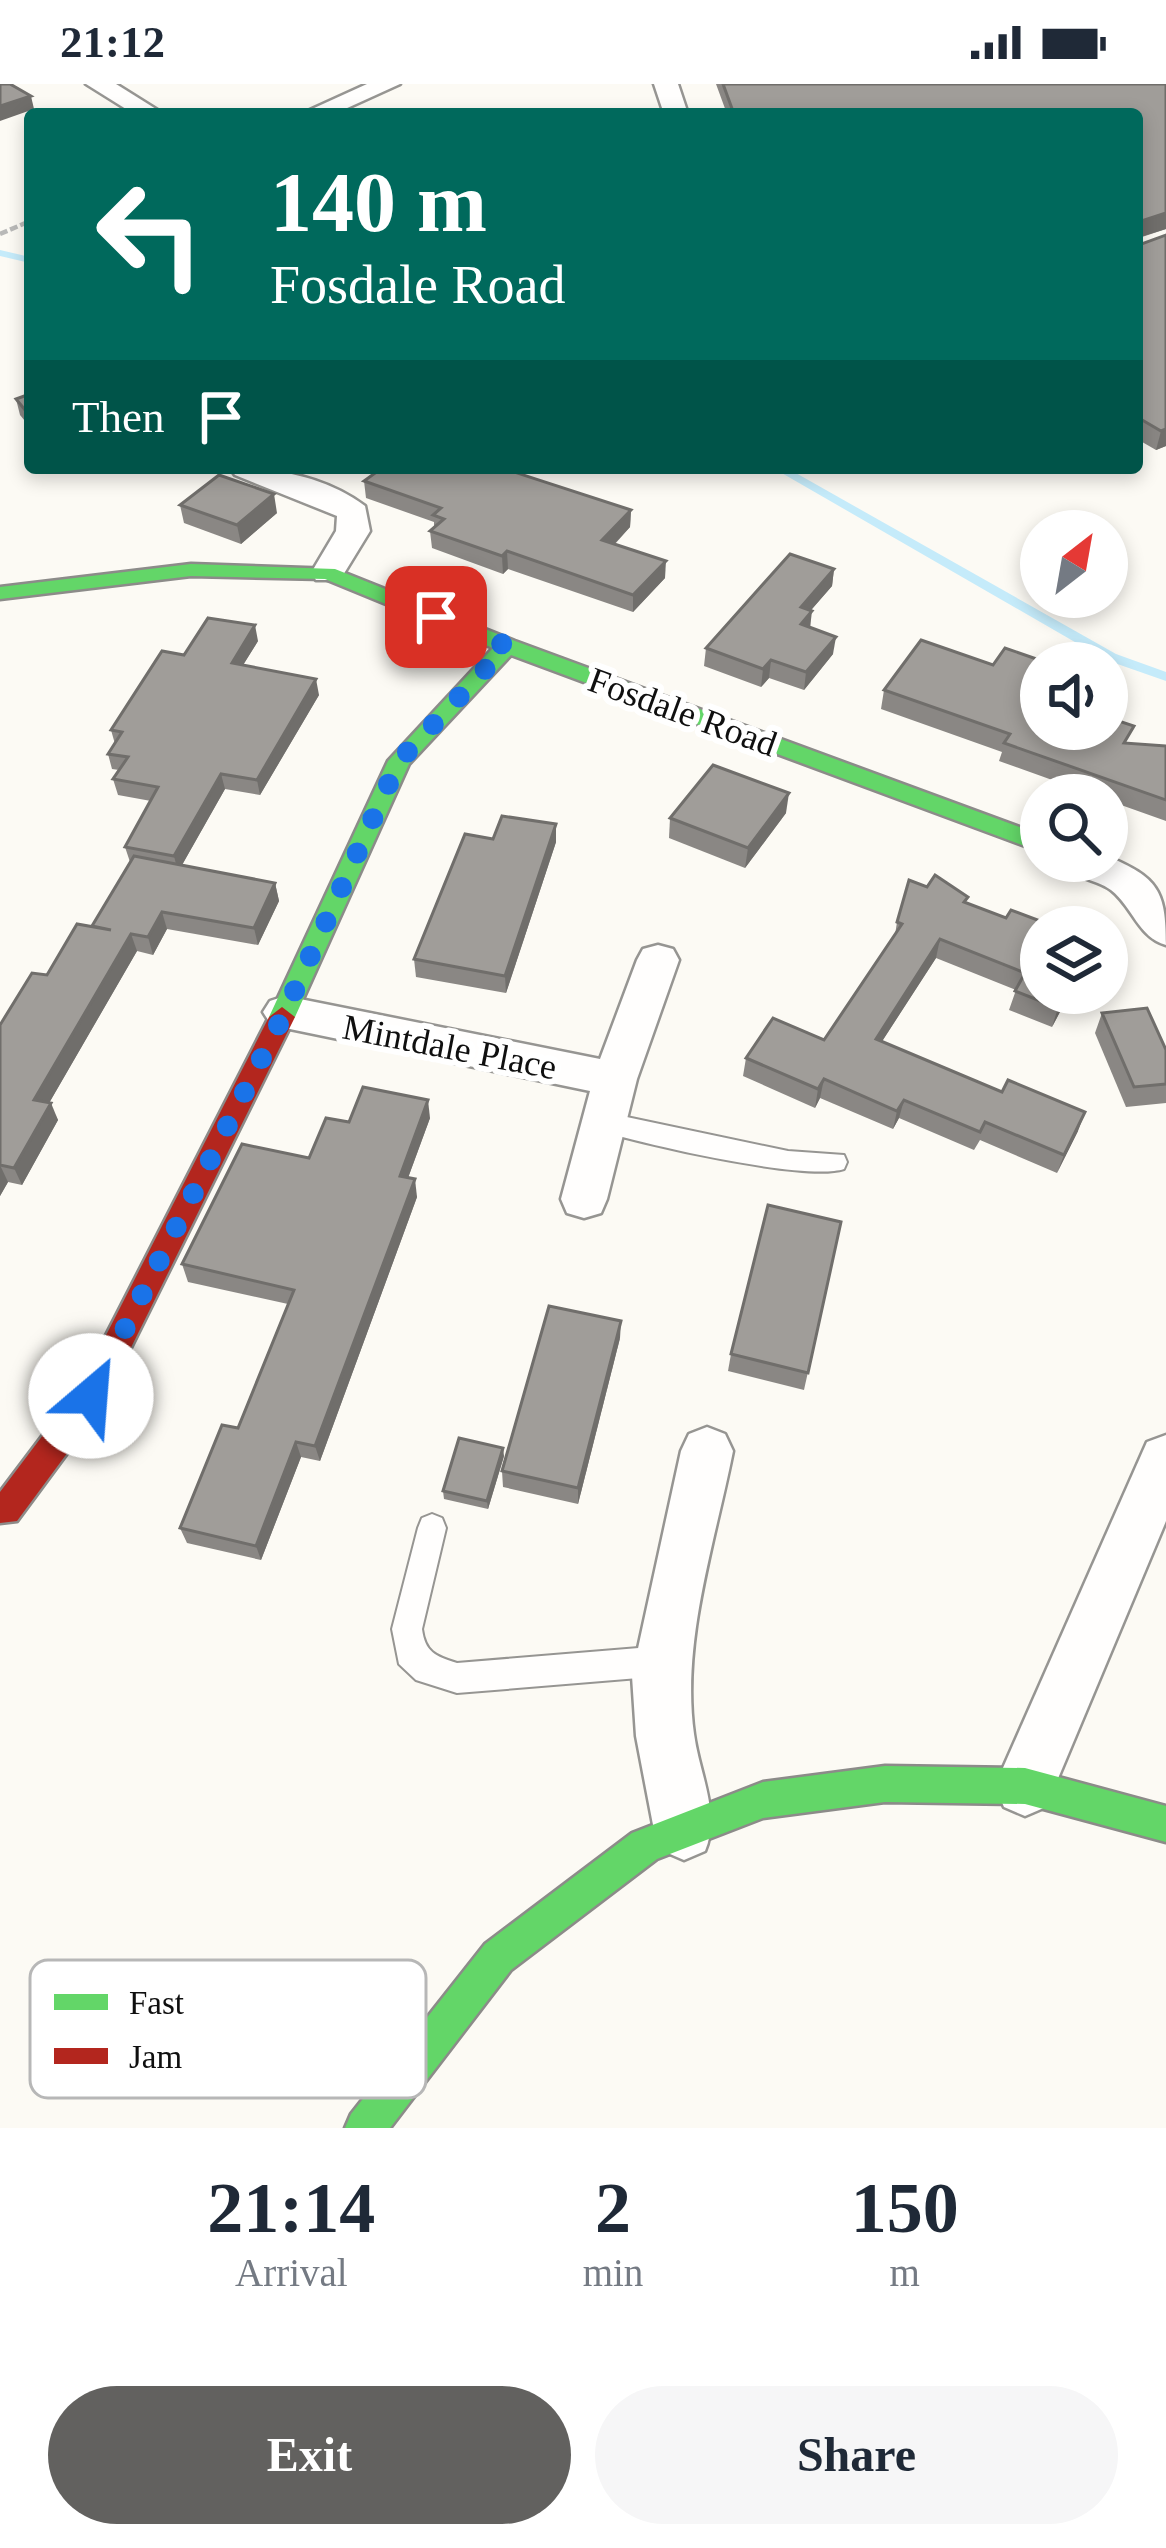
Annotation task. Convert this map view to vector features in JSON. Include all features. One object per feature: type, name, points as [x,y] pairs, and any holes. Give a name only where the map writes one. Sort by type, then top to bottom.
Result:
[{"type":"street","points":[[98,84],[141,108]]},
{"type":"street","points":[[328,108],[388,84]]},
{"type":"street","points":[[263,474],[337,501],[352,513],[353,531],[328,573]]},
{"type":"street","name":"Fosdale Road","points":[[0,593],[191,569],[328,573],[507,646],[1020,836]]},
{"type":"street","name":"Mintdale Place","points":[[6,1510],[91,1396],[285,1012],[399,761],[507,646]]},
{"type":"street","points":[[1127,882],[1166,930]]},
{"type":"street","points":[[584,1198],[609,1100],[658,960]]},
{"type":"street","name":"Mintdale Place","points":[[285,1012],[609,1100]]},
{"type":"street","points":[[684,1830],[665,1736],[663,1661],[707,1451]]},
{"type":"street","points":[[1025,1786],[1166,1459]]},
{"type":"street","points":[[426,2049],[497,1958],[645,1846],[763,1800],[885,1784],[1025,1786],[1166,1824]]},
{"type":"street","points":[[365,2128],[388,2098]]},
{"type":"lane","points":[[609,1100],[788,1161],[835,1162]]},
{"type":"lane","points":[[432,1528],[407,1629],[410,1653],[427,1669],[457,1678],[663,1661]]},
{"type":"building","points":[[0,84],[10,84],[31,96],[0,106]]},
{"type":"building","points":[[723,84],[1166,84],[1166,213],[1143,220],[1143,108],[732,108]]},
{"type":"building","points":[[1166,235],[1166,429],[1161,431],[1143,420],[1143,244]]},
{"type":"building","points":[[374,474],[520,474],[631,510],[602,540],[666,561],[633,595],[507,551],[502,556],[430,531],[444,519],[433,515],[441,508],[364,481]]},
{"type":"building","points":[[219,475],[274,494],[237,525],[180,505]]},
{"type":"building","points":[[790,554],[834,569],[801,607],[812,611],[801,624],[836,637],[806,672],[771,660],[763,669],[706,648]]},
{"type":"building","points":[[208,618],[255,625],[232,663],[316,679],[257,780],[221,774],[174,856],[125,847],[158,787],[113,779],[128,757],[108,754],[122,732],[111,730],[162,651],[184,655]]},
{"type":"building","points":[[921,640],[993,665],[1005,648],[1020,653],[1020,749],[1004,743],[1010,734],[884,690]]},
{"type":"building","points":[[1128,743],[1166,746],[1166,800],[1128,787],[1128,774],[1092,774],[1024,750],[1128,750]]},
{"type":"building","points":[[713,765],[789,793],[748,848],[670,818]]},
{"type":"building","points":[[502,816],[556,824],[505,976],[414,959],[465,834],[493,839]]},
{"type":"building","points":[[134,856],[275,883],[254,928],[162,912],[148,937],[131,934],[34,1100],[51,1103],[14,1168],[0,1165],[0,1025],[32,973],[47,975],[77,924],[111,930],[92,926]]},
{"type":"building","points":[[935,875],[968,897],[964,902],[1006,918],[1011,910],[1020,913],[1020,971],[940,939],[876,1039],[1002,1092],[1008,1080],[1085,1112],[1064,1155],[985,1122],[980,1132],[904,1100],[897,1111],[824,1079],[818,1089],[746,1058],[773,1018],[824,1040],[902,924],[897,922],[909,880],[927,887]]},
{"type":"building","points":[[1147,1008],[1166,1050],[1166,1084],[1134,1087],[1102,1014],[1128,1014],[1128,1010]]},
{"type":"building","points":[[363,1087],[428,1100],[400,1176],[415,1179],[315,1446],[296,1442],[256,1546],[180,1528],[222,1425],[238,1428],[294,1290],[182,1264],[242,1144],[309,1158],[326,1118],[349,1122]]},
{"type":"building","points":[[768,1205],[841,1222],[808,1373],[731,1354]]},
{"type":"building","points":[[549,1306],[621,1321],[578,1488],[502,1471]]},
{"type":"building","points":[[459,1438],[503,1448],[487,1501],[443,1491]]},
{"type":"waterway","points":[[0,253],[24,259]]},
{"type":"waterway","points":[[790,474],[1111,657],[1166,677]]},
{"type":"traffic: fast","points":[[0,593],[191,570],[328,573],[507,646],[1020,836]]},
{"type":"traffic: fast","points":[[282,1017],[399,761],[507,646]]},
{"type":"traffic: fast","points":[[426,2050],[498,1957],[645,1846],[763,1800],[885,1784],[1025,1786],[1166,1824]]},
{"type":"traffic: fast","points":[[365,2128],[388,2098]]},
{"type":"traffic: jam","points":[[6,1510],[91,1396],[282,1017]]},
{"type":"route","points":[[91,1396],[285,1012],[399,761],[507,646],[436,617]]}]
